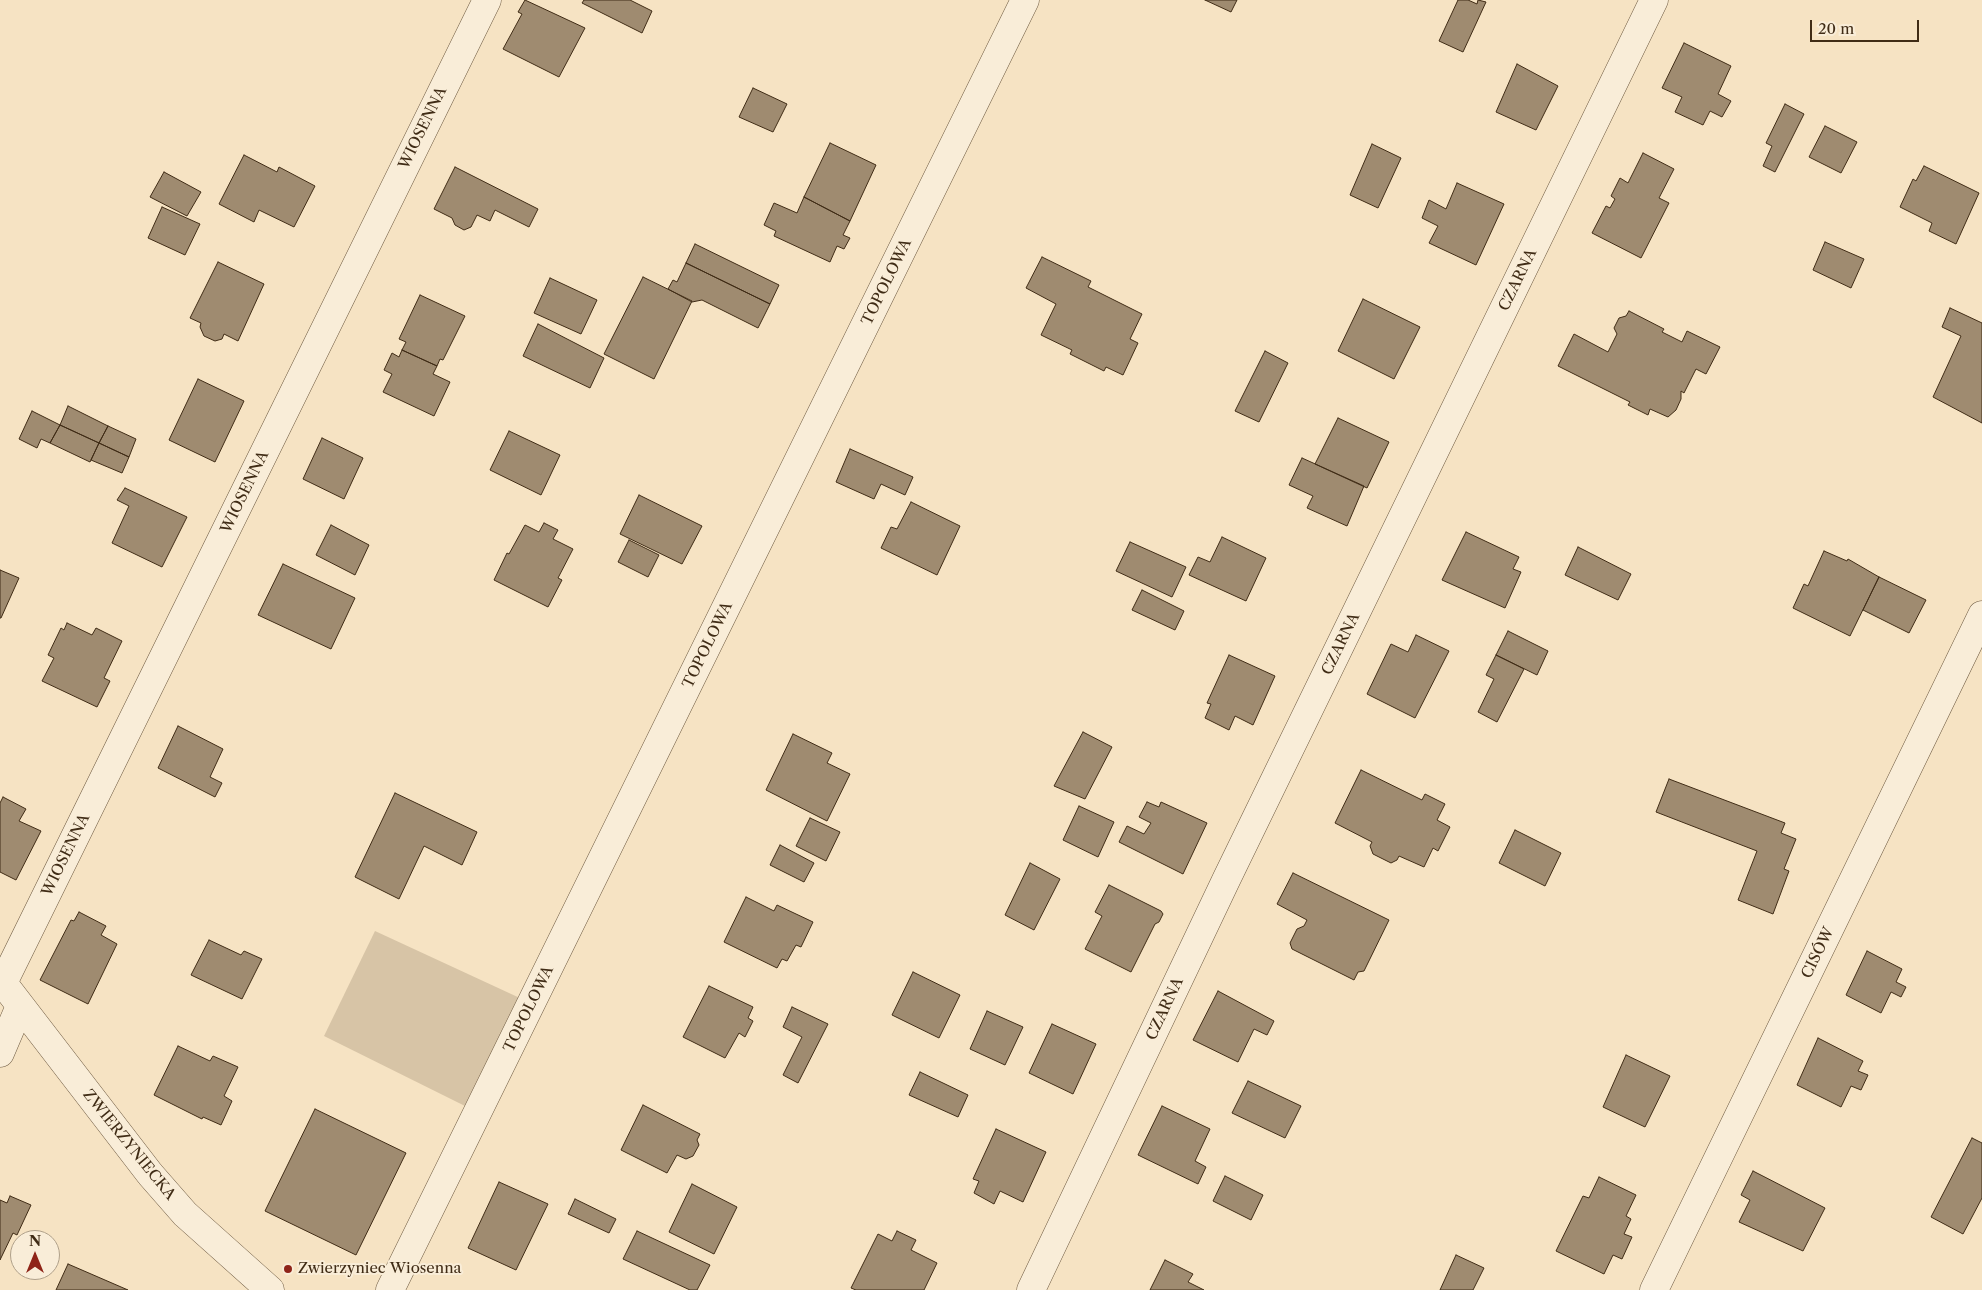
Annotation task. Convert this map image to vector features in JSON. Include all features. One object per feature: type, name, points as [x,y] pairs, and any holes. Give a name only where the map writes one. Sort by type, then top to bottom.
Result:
[{"type":"street","name":"WIOSENNA","points":[[1,981],[486,0]]},
{"type":"street","name":"TOPOLOWA","points":[[390,1290],[1025,0]]},
{"type":"street","name":"CZARNA","points":[[1031,1290],[1227,878],[1654,0]]},
{"type":"street","name":"CISÓW","points":[[1654,1290],[1982,615]]},
{"type":"street","name":"ZWIERZYNIECKA","points":[[1,981],[156,1181],[245,1281],[270,1290]]},
{"type":"street","points":[[0,1052],[20,1006]]},
{"type":"shaded area","points":[[375,931],[522,999],[465,1106],[324,1036]]},
{"type":"building","points":[[525,0],[585,28],[559,77],[503,49],[522,14],[518,12]]},
{"type":"building","points":[[584,0],[630,0],[652,11],[642,33],[582,3]]},
{"type":"building","points":[[1205,0],[1237,0],[1231,12]]},
{"type":"building","points":[[1458,0],[1468,0],[1477,4],[1478,0],[1486,2],[1463,52],[1439,41]]},
{"type":"building","points":[[1684,43],[1731,66],[1718,94],[1731,101],[1722,117],[1710,111],[1703,125],[1675,112],[1682,97],[1662,88]]},
{"type":"building","points":[[1517,64],[1558,86],[1536,130],[1496,112]]},
{"type":"building","points":[[753,88],[787,104],[773,132],[739,117]]},
{"type":"building","points":[[1785,104],[1804,114],[1775,172],[1763,166],[1772,146],[1766,143]]},
{"type":"building","points":[[1825,126],[1857,142],[1841,173],[1809,157]]},
{"type":"building","points":[[830,143],[876,165],[850,221],[804,197]]},
{"type":"building","points":[[1372,144],[1401,158],[1378,208],[1350,195]]},
{"type":"building","points":[[1643,153],[1674,169],[1659,198],[1669,203],[1641,258],[1592,233],[1606,206],[1610,208],[1615,199],[1611,196],[1620,178],[1628,183]]},
{"type":"building","points":[[244,155],[277,172],[279,167],[315,186],[294,227],[259,210],[254,222],[219,204]]},
{"type":"building","points":[[1924,166],[1979,193],[1956,244],[1929,231],[1932,223],[1900,207],[1913,179],[1916,181]]},
{"type":"building","points":[[455,167],[538,209],[529,227],[495,210],[490,221],[477,215],[471,227],[464,230],[455,225],[452,218],[434,209]]},
{"type":"building","points":[[164,172],[201,192],[187,216],[150,197]]},
{"type":"building","points":[[1457,183],[1504,204],[1476,265],[1429,243],[1438,226],[1422,218],[1429,200],[1446,209]]},
{"type":"building","points":[[804,197],[850,221],[843,235],[850,238],[844,249],[837,246],[830,262],[774,236],[776,231],[764,225],[774,203],[797,213]]},
{"type":"building","points":[[162,207],[200,224],[185,255],[148,238]]},
{"type":"building","points":[[1825,242],[1864,259],[1851,288],[1813,270]]},
{"type":"building","points":[[695,244],[779,285],[770,304],[686,263]]},
{"type":"building","points":[[1042,257],[1091,281],[1088,287],[1142,314],[1130,339],[1138,343],[1123,375],[1106,367],[1104,371],[1070,354],[1072,350],[1041,335],[1056,304],[1026,288]]},
{"type":"building","points":[[218,262],[264,284],[238,341],[224,334],[222,339],[215,341],[204,336],[200,327],[201,323],[190,318]]},
{"type":"building","points":[[686,263],[770,304],[758,328],[702,300],[692,302],[668,289],[673,280],[677,282]]},
{"type":"building","points":[[643,277],[692,301],[654,379],[604,354]]},
{"type":"building","points":[[550,278],[597,300],[581,334],[534,313]]},
{"type":"building","points":[[420,295],[465,316],[443,360],[440,359],[437,366],[402,350],[406,342],[399,339]]},
{"type":"building","points":[[1363,299],[1420,327],[1394,379],[1338,351]]},
{"type":"building","points":[[1950,308],[1982,323],[1982,423],[1933,397],[1961,336],[1942,327]]},
{"type":"building","points":[[1629,311],[1664,329],[1662,332],[1682,342],[1687,331],[1720,347],[1706,374],[1696,369],[1684,393],[1681,391],[1681,399],[1676,410],[1668,417],[1650,409],[1648,415],[1628,405],[1630,402],[1558,366],[1574,334],[1608,352],[1617,334],[1614,328],[1619,318],[1626,316]]},
{"type":"building","points":[[538,324],[604,358],[590,388],[523,356]]},
{"type":"building","points":[[402,350],[437,366],[433,374],[450,382],[434,416],[383,392],[392,374],[384,370],[392,353],[399,357]]},
{"type":"building","points":[[1265,351],[1288,363],[1259,422],[1235,411]]},
{"type":"building","points":[[198,379],[244,401],[215,462],[169,440]]},
{"type":"building","points":[[68,406],[108,426],[99,443],[60,425]]},
{"type":"building","points":[[32,411],[60,425],[50,443],[41,439],[37,448],[19,439]]},
{"type":"building","points":[[1338,418],[1389,442],[1367,488],[1315,464]]},
{"type":"building","points":[[60,425],[99,443],[90,462],[50,443]]},
{"type":"building","points":[[108,426],[136,439],[129,457],[99,443]]},
{"type":"building","points":[[509,431],[560,455],[541,495],[490,470]]},
{"type":"building","points":[[322,438],[363,458],[344,499],[303,479]]},
{"type":"building","points":[[99,443],[129,457],[122,473],[91,460]]},
{"type":"building","points":[[850,449],[913,477],[905,495],[881,484],[874,499],[836,482]]},
{"type":"building","points":[[1302,458],[1364,486],[1347,526],[1307,508],[1313,496],[1289,485]]},
{"type":"building","points":[[125,488],[187,517],[162,567],[112,543],[129,506],[117,500]]},
{"type":"building","points":[[639,495],[702,526],[682,564],[620,534]]},
{"type":"building","points":[[911,502],[960,526],[937,575],[881,548],[891,527],[897,529]]},
{"type":"building","points":[[544,523],[558,530],[553,539],[573,549],[558,578],[562,580],[548,607],[494,580],[507,553],[509,554],[525,525],[539,532]]},
{"type":"building","points":[[331,525],[369,545],[355,575],[316,555]]},
{"type":"building","points":[[1466,532],[1519,557],[1513,569],[1521,572],[1505,608],[1442,580]]},
{"type":"building","points":[[1222,537],[1266,558],[1246,601],[1189,575],[1198,557],[1210,562]]},
{"type":"building","points":[[629,540],[659,555],[648,577],[618,562]]},
{"type":"building","points":[[1130,542],[1186,567],[1172,597],[1116,571]]},
{"type":"building","points":[[1578,547],[1631,574],[1618,600],[1565,575]]},
{"type":"building","points":[[1824,551],[1847,561],[1848,559],[1879,577],[1850,636],[1793,608],[1804,584],[1808,586]]},
{"type":"building","points":[[283,564],[355,598],[331,649],[258,615]]},
{"type":"building","points":[[0,570],[19,578],[1,618],[0,618]]},
{"type":"building","points":[[1879,577],[1926,600],[1909,633],[1863,610]]},
{"type":"building","points":[[1142,590],[1184,611],[1175,630],[1132,610]]},
{"type":"building","points":[[67,623],[92,635],[96,628],[122,641],[104,678],[110,681],[97,707],[42,681],[54,658],[48,655],[61,628],[64,630]]},
{"type":"building","points":[[1508,631],[1548,651],[1537,675],[1496,655]]},
{"type":"building","points":[[1416,635],[1449,651],[1415,718],[1367,694],[1391,644],[1408,652]]},
{"type":"building","points":[[1229,655],[1275,676],[1253,725],[1235,716],[1229,730],[1205,718],[1211,704],[1207,703]]},
{"type":"building","points":[[1496,655],[1524,669],[1497,722],[1478,712],[1494,679],[1486,675]]},
{"type":"building","points":[[178,726],[223,749],[210,777],[222,783],[215,797],[158,768]]},
{"type":"building","points":[[1083,732],[1112,747],[1085,799],[1054,786]]},
{"type":"building","points":[[793,734],[832,753],[827,763],[850,774],[827,821],[766,790]]},
{"type":"building","points":[[1361,770],[1422,800],[1425,794],[1445,804],[1437,820],[1450,827],[1438,851],[1433,848],[1424,867],[1399,856],[1397,860],[1391,863],[1373,854],[1370,846],[1372,842],[1335,823]]},
{"type":"building","points":[[1669,779],[1785,823],[1781,833],[1796,839],[1784,869],[1789,871],[1773,914],[1738,900],[1757,851],[1656,812]]},
{"type":"building","points":[[395,793],[477,832],[462,865],[424,846],[399,899],[355,877]]},
{"type":"building","points":[[3,797],[26,809],[19,821],[41,831],[16,880],[0,872],[0,803]]},
{"type":"building","points":[[1147,802],[1159,807],[1161,802],[1207,823],[1183,874],[1119,842],[1127,826],[1144,834],[1151,823],[1139,817]]},
{"type":"building","points":[[1079,806],[1114,822],[1098,857],[1063,840]]},
{"type":"building","points":[[810,818],[840,832],[826,861],[796,846]]},
{"type":"building","points":[[1515,830],[1561,853],[1545,886],[1499,863]]},
{"type":"building","points":[[780,845],[814,863],[804,882],[770,865]]},
{"type":"building","points":[[1030,863],[1060,879],[1034,930],[1005,915]]},
{"type":"building","points":[[1293,873],[1389,920],[1364,971],[1358,972],[1354,980],[1292,949],[1290,943],[1297,929],[1304,926],[1307,920],[1277,904]]},
{"type":"building","points":[[1109,885],[1161,911],[1163,914],[1159,922],[1155,924],[1131,972],[1085,949],[1102,916],[1095,912]]},
{"type":"building","points":[[746,897],[774,911],[777,905],[813,922],[801,947],[796,945],[787,961],[782,959],[777,968],[724,942]]},
{"type":"building","points":[[79,912],[106,926],[101,935],[117,944],[88,1004],[40,980],[71,920],[74,921]]},
{"type":"building","points":[[209,940],[241,955],[244,951],[262,959],[242,999],[191,975]]},
{"type":"building","points":[[1867,951],[1902,969],[1896,982],[1906,987],[1901,997],[1891,992],[1881,1013],[1846,995]]},
{"type":"building","points":[[913,972],[960,995],[939,1038],[892,1015]]},
{"type":"building","points":[[709,986],[753,1007],[748,1018],[753,1021],[745,1037],[739,1033],[725,1058],[683,1037]]},
{"type":"building","points":[[1218,991],[1274,1021],[1267,1035],[1254,1029],[1238,1062],[1193,1040]]},
{"type":"building","points":[[792,1007],[828,1024],[798,1083],[783,1075],[802,1037],[783,1027]]},
{"type":"building","points":[[987,1011],[1023,1027],[1005,1065],[970,1049]]},
{"type":"building","points":[[1052,1024],[1096,1044],[1073,1094],[1029,1073]]},
{"type":"building","points":[[1818,1038],[1863,1061],[1858,1071],[1868,1075],[1861,1090],[1851,1086],[1841,1107],[1797,1085]]},
{"type":"building","points":[[178,1046],[210,1061],[213,1056],[238,1067],[224,1096],[232,1101],[221,1125],[203,1117],[202,1119],[154,1095]]},
{"type":"building","points":[[1626,1055],[1670,1076],[1645,1127],[1603,1107]]},
{"type":"building","points":[[920,1072],[968,1095],[958,1117],[909,1095]]},
{"type":"building","points":[[1248,1081],[1301,1106],[1285,1138],[1232,1113]]},
{"type":"building","points":[[643,1105],[700,1134],[697,1140],[699,1145],[693,1156],[686,1159],[677,1155],[667,1173],[621,1150]]},
{"type":"building","points":[[1162,1106],[1210,1129],[1195,1161],[1206,1167],[1198,1184],[1138,1155]]},
{"type":"building","points":[[315,1109],[406,1153],[356,1255],[265,1211]]},
{"type":"building","points":[[996,1129],[1046,1152],[1023,1202],[1000,1191],[994,1204],[974,1193],[979,1181],[973,1179]]},
{"type":"building","points":[[1972,1138],[1982,1143],[1982,1198],[1963,1234],[1931,1217]]},
{"type":"building","points":[[1753,1171],[1825,1208],[1803,1251],[1739,1222],[1750,1200],[1741,1195]]},
{"type":"building","points":[[1225,1176],[1263,1195],[1251,1220],[1213,1201]]},
{"type":"building","points":[[1599,1177],[1636,1195],[1626,1216],[1631,1219],[1624,1234],[1632,1237],[1622,1259],[1613,1255],[1604,1274],[1556,1251],[1583,1196],[1589,1198]]},
{"type":"building","points":[[499,1182],[548,1204],[516,1270],[468,1248]]},
{"type":"building","points":[[692,1184],[737,1207],[714,1254],[669,1232]]},
{"type":"building","points":[[10,1196],[31,1205],[19,1230],[10,1230],[10,1239],[0,1260],[0,1200],[7,1203]]},
{"type":"building","points":[[575,1199],[616,1219],[609,1233],[568,1214]]},
{"type":"building","points":[[637,1231],[710,1265],[697,1290],[690,1290],[623,1259]]},
{"type":"building","points":[[897,1231],[916,1240],[911,1250],[937,1263],[924,1290],[856,1290],[851,1288],[878,1234],[892,1241]]},
{"type":"building","points":[[1456,1255],[1484,1268],[1473,1290],[1440,1290]]},
{"type":"building","points":[[1165,1260],[1193,1274],[1188,1282],[1204,1290],[1150,1290]]},
{"type":"building","points":[[68,1264],[128,1290],[56,1290]]},
{"type":"place","name":"Zwierzyniec Wiosenna","points":[[288,1269]]}]
